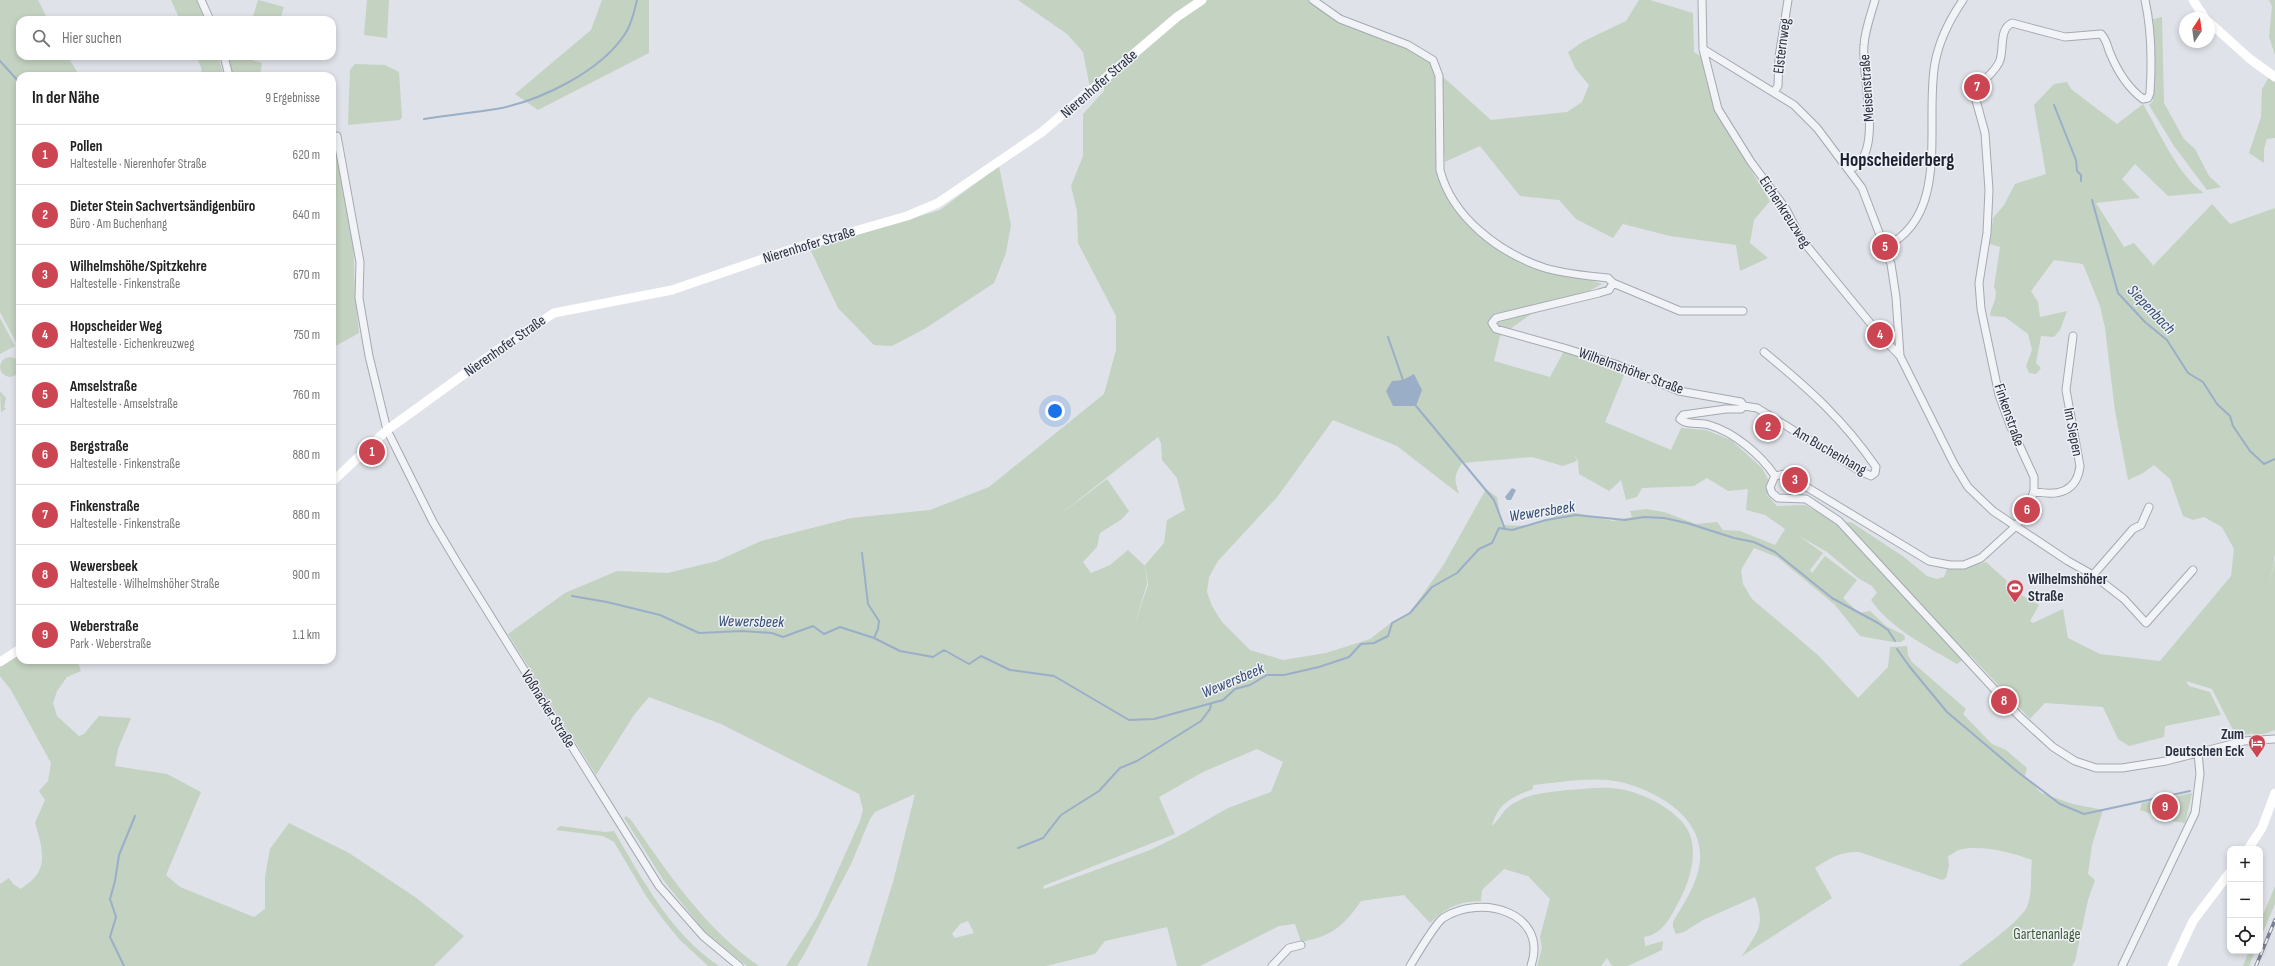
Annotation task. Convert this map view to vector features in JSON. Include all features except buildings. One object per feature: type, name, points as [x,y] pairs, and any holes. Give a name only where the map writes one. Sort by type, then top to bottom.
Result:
[{"type":"street","points":[[201,0],[208,16]]},
{"type":"street","name":"Nierenhofer Straße","points":[[336,478],[387,430],[499,349],[554,313],[672,290],[792,249],[906,216],[938,203],[1042,132],[1080,102],[1158,32],[1202,0]]},
{"type":"street","points":[[1313,0],[1340,19],[1408,45],[1433,60],[1439,76],[1440,170],[1443,183],[1450,198],[1460,211],[1486,236],[1520,257],[1544,268],[1571,274],[1608,278],[1613,283],[1680,312],[1743,311]]},
{"type":"street","name":"Eichenkreuzweg","points":[[1702,0],[1703,49],[1718,109],[1751,162],[1779,198],[1802,240],[1880,335],[1900,356]]},
{"type":"street","name":"Elsternweg","points":[[1774,92],[1778,86],[1779,57],[1788,0]]},
{"type":"street","name":"Meisenstraße","points":[[1849,170],[1860,163],[1866,148],[1870,123],[1864,76],[1864,44],[1875,0]]},
{"type":"street","points":[[1885,246],[1895,242],[1913,223],[1925,203],[1932,140],[1931,99],[1935,63],[1948,25],[1963,0]]},
{"type":"street","name":"Finkenstraße","points":[[1775,476],[1786,474],[1930,561],[1950,565],[1964,565],[1981,558],[2016,526],[2027,510],[2034,491],[2034,477],[2010,424],[1999,395],[1981,309],[1979,283],[1987,233],[1989,190],[1984,133],[1974,93],[1977,87],[1999,63],[2004,30],[2012,23],[2065,37],[2101,34],[2106,38],[2119,71],[2136,94],[2143,99],[2148,98],[2150,93],[2151,78],[2150,22],[2145,0]]},
{"type":"street","points":[[2193,0],[2202,12]]},
{"type":"street","points":[[2215,27],[2250,59],[2275,77]]},
{"type":"street","points":[[1703,49],[1794,104],[1817,128],[1862,188],[1885,246],[1890,264],[1896,297],[1900,356],[1954,464],[1968,487],[1993,511],[2068,561],[2094,575],[2124,599],[2146,623],[2194,570]]},
{"type":"street","points":[[225,60],[228,72]]},
{"type":"street","points":[[336,136],[349,194],[360,262],[359,298],[369,356],[387,430]]},
{"type":"street","name":"Wilhelmshöher Straße","points":[[1613,283],[1609,290],[1496,318],[1492,323],[1496,329],[1615,364],[1679,391],[1741,402],[1744,406],[1741,409],[1726,409],[1683,415],[1680,419],[1683,422],[1710,425],[1733,437],[1764,461],[1775,476]]},
{"type":"street","name":"Im Siepen","points":[[2034,491],[2043,493],[2066,490],[2074,485],[2079,476],[2080,466],[2066,390],[2072,336]]},
{"type":"street","name":"Am Buchenhang","points":[[1744,406],[1757,408],[1860,471],[1871,476],[1875,473],[1876,467],[1844,424],[1810,390],[1764,352]]},
{"type":"street","name":"Voßnacker Straße","points":[[387,430],[429,515],[454,558],[660,886],[681,913],[703,936],[739,966]]},
{"type":"street","points":[[1775,476],[1770,487],[1775,496],[1782,499],[1793,497],[1806,499],[1839,521],[1997,693],[2033,729],[2062,753],[2086,765],[2106,769],[2143,766],[2249,740],[2275,739]]},
{"type":"street","points":[[2094,575],[2133,529],[2141,525],[2149,507]]},
{"type":"street","points":[[0,662],[16,652]]},
{"type":"street","points":[[2122,966],[2195,812],[2200,774],[2198,753]]},
{"type":"street","points":[[2250,846],[2262,828],[2275,793]]},
{"type":"street","points":[[2172,966],[2193,921],[2227,876]]},
{"type":"street","points":[[1410,966],[1442,919],[1459,909],[1477,906],[1492,907],[1510,913],[1527,929],[1534,941],[1534,952],[1531,966]]},
{"type":"street","points":[[1272,966],[1289,948],[1301,945]]},
{"type":"green space","points":[[0,0],[38,0],[46,16],[16,16],[16,60],[70,60],[77,72],[16,72],[16,342],[0,312]]},
{"type":"green space","points":[[171,0],[201,0],[198,3],[203,16],[178,16]]},
{"type":"green space","points":[[258,0],[284,7],[281,16],[253,16]]},
{"type":"green space","points":[[367,0],[389,0],[387,38],[364,35]]},
{"type":"green space","points":[[602,0],[649,0],[649,53],[538,110],[515,94],[591,30]]},
{"type":"green space","points":[[1018,0],[1195,0],[1090,88],[1083,52],[1067,34]]},
{"type":"green space","name":"Gartenanlage","points":[[1205,0],[1308,0],[1339,20],[1427,57],[1442,76],[1491,120],[1567,112],[1582,102],[1589,85],[1575,68],[1568,52],[1584,41],[1626,21],[1639,0],[1650,0],[1693,13],[1694,52],[1702,57],[1706,80],[1717,115],[1770,201],[1754,220],[1750,243],[1768,258],[1740,271],[1736,245],[1670,236],[1623,224],[1631,212],[1613,238],[1576,219],[1559,200],[1520,196],[1480,146],[1445,162],[1443,142],[1436,141],[1437,173],[1445,194],[1462,217],[1483,238],[1506,254],[1520,260],[1602,284],[1585,293],[1536,304],[1534,312],[1500,336],[1494,361],[1550,377],[1564,351],[1625,373],[1605,422],[1671,450],[1681,428],[1706,430],[1731,440],[1762,468],[1769,481],[1767,495],[1777,506],[1805,505],[1837,523],[1851,522],[1904,557],[1927,576],[1937,579],[1944,577],[1947,569],[1965,568],[1986,562],[2007,581],[2005,586],[2039,605],[2030,621],[2033,623],[2063,609],[2068,638],[2100,654],[2160,661],[2231,576],[2234,549],[2222,527],[2204,517],[2193,520],[2183,516],[2170,479],[2154,465],[2143,473],[2128,480],[2115,411],[2105,328],[2100,306],[2083,264],[2054,260],[2031,291],[2038,302],[2040,317],[2067,311],[2060,330],[2054,337],[2041,336],[2036,363],[2041,368],[2036,374],[2029,373],[2026,366],[2032,350],[2028,334],[2005,317],[1990,316],[1996,294],[1994,287],[2000,247],[1990,244],[1993,218],[2004,205],[2015,184],[2046,174],[2034,105],[2054,84],[2067,82],[2071,89],[2117,124],[2143,104],[2162,140],[2177,164],[2186,176],[2204,193],[2168,196],[2135,164],[2122,179],[2140,198],[2096,203],[2124,247],[2134,243],[2153,265],[2152,267],[2212,204],[2230,224],[2275,208],[2275,554],[2270,584],[2275,558],[2275,730],[2264,734],[2252,734],[2251,730],[2251,734],[2244,735],[2242,730],[2234,732],[2212,689],[2186,681],[2189,686],[2210,692],[2221,715],[2165,726],[2164,737],[2129,746],[2118,739],[2103,707],[2045,703],[2030,719],[1970,655],[1957,664],[1922,644],[1900,629],[1879,611],[1871,600],[1877,593],[1872,586],[1858,578],[1827,552],[1799,536],[1823,553],[1810,570],[1812,573],[1825,556],[1857,580],[1843,598],[1859,613],[1870,611],[1886,626],[1904,635],[1905,639],[1901,642],[1893,642],[1860,636],[1835,605],[1777,557],[1754,548],[1741,570],[1743,584],[1752,599],[1819,656],[1858,698],[1888,667],[1890,647],[1907,646],[1908,655],[1912,662],[1966,709],[1963,714],[1992,744],[2006,750],[2027,768],[2025,776],[2041,793],[2073,804],[2103,810],[2092,845],[2088,874],[2095,880],[2088,900],[2075,961],[2072,966],[1959,966],[2016,921],[2027,907],[2031,890],[2032,860],[2006,852],[1976,848],[1967,848],[1948,856],[1949,866],[1946,878],[1942,880],[1859,852],[1841,854],[1825,861],[1815,868],[1832,898],[1742,956],[1756,934],[1760,922],[1760,915],[1755,897],[1703,920],[1684,932],[1676,934],[1673,927],[1673,922],[1696,880],[1700,861],[1697,838],[1691,826],[1683,815],[1672,806],[1647,791],[1621,782],[1610,780],[1577,780],[1533,785],[1533,789],[1512,798],[1502,806],[1492,826],[1509,806],[1537,794],[1567,790],[1613,788],[1640,794],[1662,805],[1681,820],[1691,838],[1693,847],[1692,864],[1685,889],[1664,926],[1656,933],[1644,937],[1645,946],[1663,941],[1662,950],[1628,966],[1612,966],[1607,958],[1601,966],[1537,966],[1542,948],[1540,937],[1550,899],[1528,876],[1504,869],[1482,890],[1481,901],[1453,906],[1430,923],[1404,895],[1361,901],[1342,924],[1321,937],[1301,942],[1295,924],[1279,926],[1200,966],[1177,966],[1167,927],[1105,941],[1095,954],[1046,966],[867,966],[893,882],[915,794],[875,812],[870,819],[851,864],[805,953],[797,966],[786,966],[817,917],[860,821],[863,810],[859,794],[721,724],[649,697],[634,715],[596,775],[508,634],[565,593],[617,571],[668,573],[717,561],[761,541],[851,518],[930,510],[989,487],[1104,394],[1116,350],[1116,316],[1078,243],[1077,211],[1071,186],[1083,156],[1083,114],[1104,91],[1104,84],[1177,21]],"holes":[[[1333,420],[1397,446],[1459,494],[1456,485],[1456,478],[1457,471],[1462,463],[1532,457],[1563,466],[1577,461],[1574,454],[1578,461],[1579,474],[1609,491],[1621,480],[1626,500],[1637,497],[1642,488],[1694,486],[1707,478],[1728,491],[1748,489],[1746,510],[1765,515],[1785,529],[1775,545],[1740,531],[1723,530],[1717,522],[1696,524],[1664,512],[1646,509],[1630,511],[1632,517],[1613,521],[1567,511],[1548,520],[1527,526],[1502,525],[1497,497],[1486,489],[1444,564],[1409,614],[1392,622],[1370,639],[1326,653],[1283,660],[1250,650],[1222,622],[1212,606],[1207,592],[1209,577],[1218,561],[1278,496]],[[1158,437],[1161,443],[1162,460],[1177,478],[1185,510],[1167,520],[1164,543],[1145,565],[1148,585],[1134,626],[1147,584],[1145,566],[1128,550],[1110,565],[1091,573],[1083,562],[1097,547],[1100,533],[1122,519],[1129,511],[1107,479],[1058,516]],[[1257,749],[1283,762],[1271,792],[1228,808],[1177,837],[1150,850],[1044,889],[1043,886],[1175,834],[1159,797],[1203,772]],[[968,921],[974,933],[955,938],[952,934],[960,924]]]},
{"type":"green space","points":[[2269,0],[2275,0],[2275,55],[2269,37],[2272,6]]},
{"type":"green space","points":[[2162,17],[2164,103],[2184,139],[2195,149],[2209,176],[2221,187],[2207,190],[2174,146],[2149,105],[2153,101],[2155,76],[2153,19]]},
{"type":"green space","points":[[198,60],[219,60],[223,72],[202,72]]},
{"type":"green space","points":[[228,60],[251,60],[262,63],[261,72],[230,72]]},
{"type":"green space","points":[[355,64],[385,65],[399,72],[402,117],[400,120],[348,125],[350,70]]},
{"type":"green space","points":[[2275,76],[2275,138],[2267,139],[2264,149],[2264,163],[2249,153],[2261,117],[2262,89],[2269,77]]},
{"type":"green space","points":[[336,147],[353,231],[355,294],[359,333],[336,346]]},
{"type":"green space","points":[[999,166],[1011,225],[1006,253],[994,283],[926,328],[892,346],[874,345],[838,308],[810,249],[940,210]]},
{"type":"green space","points":[[0,318],[15,346],[0,354]]},
{"type":"green space","points":[[6,358],[16,359],[16,375],[10,377],[6,376],[1,371],[1,363]]},
{"type":"green space","points":[[0,391],[6,398],[4,407],[6,409],[1,412]]},
{"type":"green space","points":[[16,657],[16,664],[78,664],[81,671],[67,677],[57,691],[53,703],[57,716],[79,736],[84,734],[99,716],[131,718],[118,749],[115,766],[167,774],[201,792],[166,875],[180,887],[254,917],[265,909],[265,877],[270,849],[289,823],[349,853],[415,897],[464,936],[434,966],[0,966],[0,884],[9,878],[13,884],[21,889],[33,879],[39,871],[42,851],[35,823],[45,800],[39,791],[48,781],[51,763],[11,690],[0,676],[0,666]]},
{"type":"green space","points":[[2192,793],[2185,823],[2171,821],[2140,810],[2142,803]]},
{"type":"green space","points":[[626,816],[631,820],[674,880],[705,918],[721,935],[759,966],[747,966],[705,932],[664,881],[624,818]]},
{"type":"green space","points":[[560,826],[605,832],[614,831],[647,887],[672,922],[702,953],[719,966],[708,966],[679,939],[646,896],[614,842],[603,836],[556,830]]},
{"type":"green space","points":[[2275,886],[2275,904],[2263,932],[2263,915]]},
{"type":"green space","points":[[2248,954],[2254,954],[2249,966],[2243,966]]},
{"type":"water","points":[[1414,374],[1422,390],[1416,406],[1393,406],[1386,391],[1392,381],[1403,380]]},
{"type":"water","points":[[1512,488],[1516,490],[1511,500],[1507,500],[1505,497]]},
{"type":"waterway","points":[[424,119],[496,109],[513,105],[550,92],[568,83],[600,61],[614,48],[625,34],[629,26],[637,0]]},
{"type":"waterway","points":[[0,61],[16,79]]},
{"type":"waterway","name":"Siepenbach","points":[[2054,105],[2076,160],[2077,171],[2081,175],[2081,181]]},
{"type":"waterway","name":"Siepenbach","points":[[2092,200],[2118,293],[2145,322],[2167,340],[2188,373],[2203,382],[2217,404],[2230,416],[2233,426],[2250,451],[2264,464],[2275,459]]},
{"type":"waterway","points":[[1388,337],[1403,380]]},
{"type":"waterway","points":[[1416,406],[1494,500],[1505,529]]},
{"type":"waterway","name":"Wewersbeek","points":[[572,596],[607,602],[660,615],[699,633],[742,631],[772,633],[783,637],[813,626],[824,634],[840,627],[874,638],[900,651],[933,657],[944,650],[969,664],[981,656],[1010,670],[1054,676],[1129,720],[1154,719],[1223,700],[1235,689],[1250,685],[1267,675],[1284,675],[1319,667],[1349,657],[1361,644],[1374,643],[1388,636],[1392,623],[1410,613],[1432,587],[1457,573],[1479,549],[1492,543],[1499,528],[1512,530],[1546,520],[1576,515],[1625,520],[1644,517],[1664,518],[1687,523],[1734,538],[1754,542],[1775,552],[1832,598],[1888,630],[1895,641]]},
{"type":"waterway","points":[[862,553],[868,604],[879,621],[878,629],[874,638]]},
{"type":"waterway","name":"Wewersbeek","points":[[1897,649],[1947,712],[2019,773],[2060,804],[2084,814],[2190,791]]},
{"type":"waterway","points":[[1018,848],[1043,838],[1061,815],[1099,791],[1120,768],[1137,761],[1201,721],[1210,709],[1211,704]]},
{"type":"waterway","points":[[124,966],[110,937],[116,917],[110,899],[115,881],[119,855],[135,816]]},
{"type":"railway","points":[[2256,966],[2275,920]]},
{"type":"place","name":"Finkenstraße","points":[[1977,87]]},
{"type":"place","name":"Amselstraße","points":[[1885,247]]},
{"type":"place","name":"Hopscheider Weg","points":[[1880,335]]},
{"type":"place","name":"Dieter Stein Sachvertsändigenbüro","points":[[1768,427]]},
{"type":"place","name":"Pollen","points":[[372,452]]},
{"type":"place","name":"Wilhelmshöhe/Spitzkehre","points":[[1795,480]]},
{"type":"place","name":"Bergstraße","points":[[2027,510]]},
{"type":"place","name":"Wilhelmshöher Straße","points":[[2015,603]]},
{"type":"place","name":"Wewersbeek","points":[[2004,701]]},
{"type":"place","name":"Zum Deutschen Eck","points":[[2257,758]]},
{"type":"place","name":"Weberstraße","points":[[2165,807]]},
{"type":"district","name":"Hopscheiderberg","points":[[1897,160]]}]
